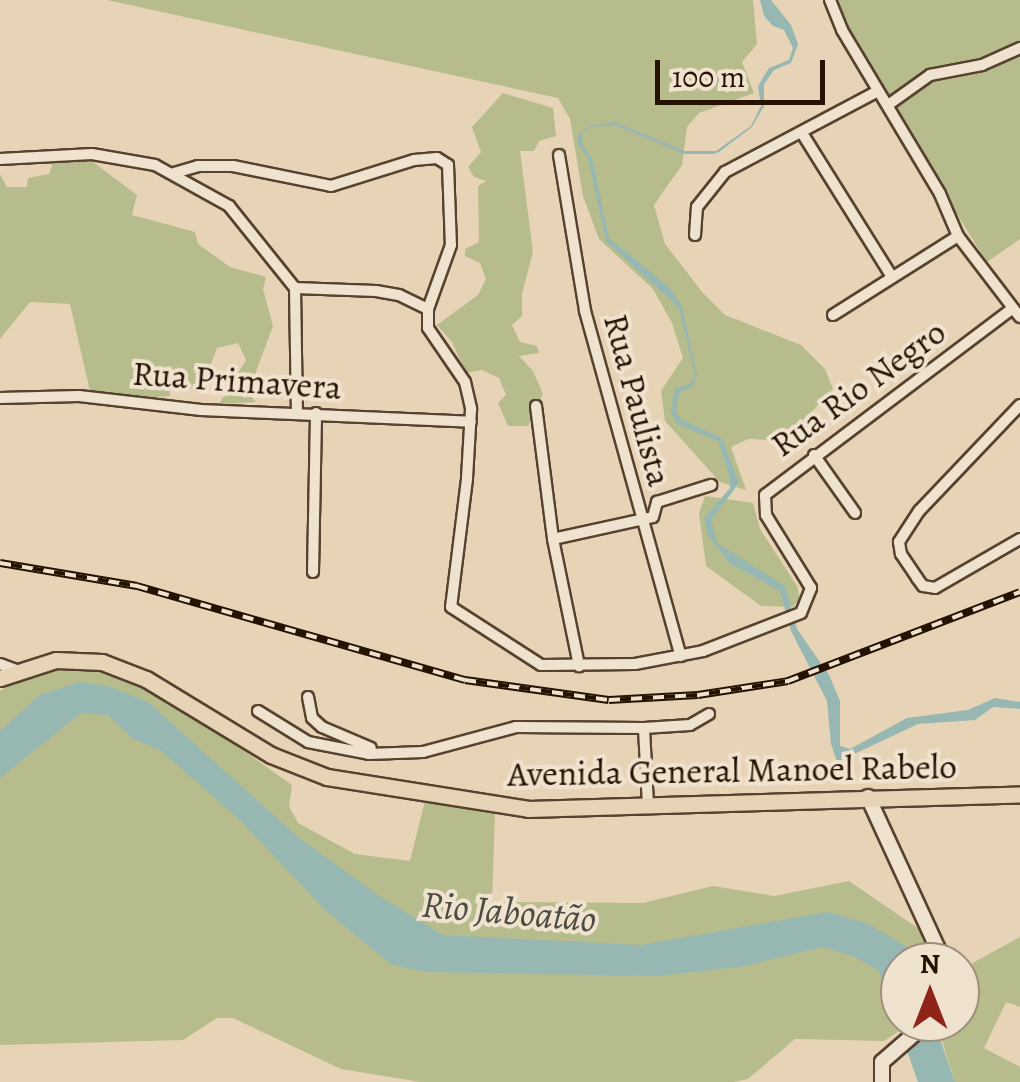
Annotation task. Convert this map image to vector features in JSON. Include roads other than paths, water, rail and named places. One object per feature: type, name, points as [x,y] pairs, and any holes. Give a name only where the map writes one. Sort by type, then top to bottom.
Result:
[{"type":"main road","name":"Avenida General Manoel Rabelo","points":[[0,678],[70,658],[102,662],[146,678],[271,755],[327,777],[528,809],[1020,794]]},
{"type":"street","points":[[830,0],[958,236],[1016,313]]},
{"type":"street","points":[[888,105],[930,75],[982,66],[1020,48]]},
{"type":"street","points":[[695,235],[696,207],[725,172],[878,92]]},
{"type":"street","points":[[802,134],[892,276]]},
{"type":"street","points":[[0,158],[102,155],[174,173],[229,206],[295,288],[297,412]]},
{"type":"street","name":"Rua Paulista","points":[[559,155],[582,299],[681,656]]},
{"type":"street","points":[[174,173],[198,166],[232,166],[331,186],[396,164],[437,158],[448,165],[452,246],[428,309],[431,336],[464,382],[470,422]]},
{"type":"street","points":[[833,315],[958,236]]},
{"type":"street","points":[[295,288],[376,291],[399,295],[428,309]]},
{"type":"street","name":"Rua Rio Negro","points":[[470,422],[451,607],[536,664],[635,664],[681,656],[783,622],[808,605],[811,588],[766,515],[764,495],[814,455],[1016,313]]},
{"type":"street","name":"Rua Primavera","points":[[0,398],[79,396],[201,410],[470,422]]},
{"type":"street","points":[[1020,404],[919,511],[899,542],[901,554],[923,586],[935,588],[1020,539]]},
{"type":"street","points":[[536,406],[553,539],[579,666]]},
{"type":"street","points":[[313,572],[316,413]]},
{"type":"street","points":[[814,455],[855,513]]},
{"type":"street","points":[[553,539],[653,517],[654,505],[662,500],[711,484]]},
{"type":"street","points":[[0,664],[19,671]]},
{"type":"street","points":[[308,697],[312,718],[338,738],[405,754]]},
{"type":"street","points":[[258,712],[308,742],[369,754],[405,754],[466,743],[516,726],[644,728],[690,725],[709,714]]},
{"type":"street","points":[[644,728],[648,804]]},
{"type":"street","points":[[868,798],[935,942]]},
{"type":"street","points":[[882,1082],[882,1062],[909,1042]]},
{"type":"water","points":[[760,0],[771,0],[791,25],[798,44],[791,63],[774,70],[764,84],[764,106],[752,127],[713,154],[684,154],[615,125],[591,127],[582,134],[581,143],[592,158],[609,238],[668,286],[682,306],[697,376],[692,387],[679,392],[676,412],[682,420],[722,438],[739,483],[711,520],[717,543],[785,586],[797,629],[829,675],[840,701],[840,746],[850,749],[907,718],[968,710],[995,698],[1020,702],[1020,709],[993,707],[975,720],[918,724],[837,762],[831,744],[827,701],[791,631],[780,591],[729,563],[708,535],[704,518],[730,488],[730,477],[718,441],[677,424],[671,412],[675,389],[690,384],[695,375],[679,308],[606,241],[588,158],[577,143],[579,134],[590,126],[615,122],[684,151],[716,151],[751,126],[761,106],[758,86],[769,68],[789,60],[793,48],[784,30],[773,26],[764,16]]},
{"type":"water","name":"Rio Jaboatão","points":[[79,682],[108,686],[148,702],[298,837],[378,895],[443,935],[640,945],[828,912],[868,924],[899,942],[880,942],[880,974],[857,958],[823,947],[740,967],[656,976],[427,972],[392,965],[326,911],[241,821],[160,750],[133,739],[108,715],[81,713],[0,778],[0,731],[40,695]]},
{"type":"water","name":"Rio Jaboatão","points":[[904,1042],[941,1042],[955,1082],[918,1082]]},
{"type":"railway","points":[[0,563],[137,586],[465,680],[609,700],[698,695],[788,681],[1020,592]]}]
